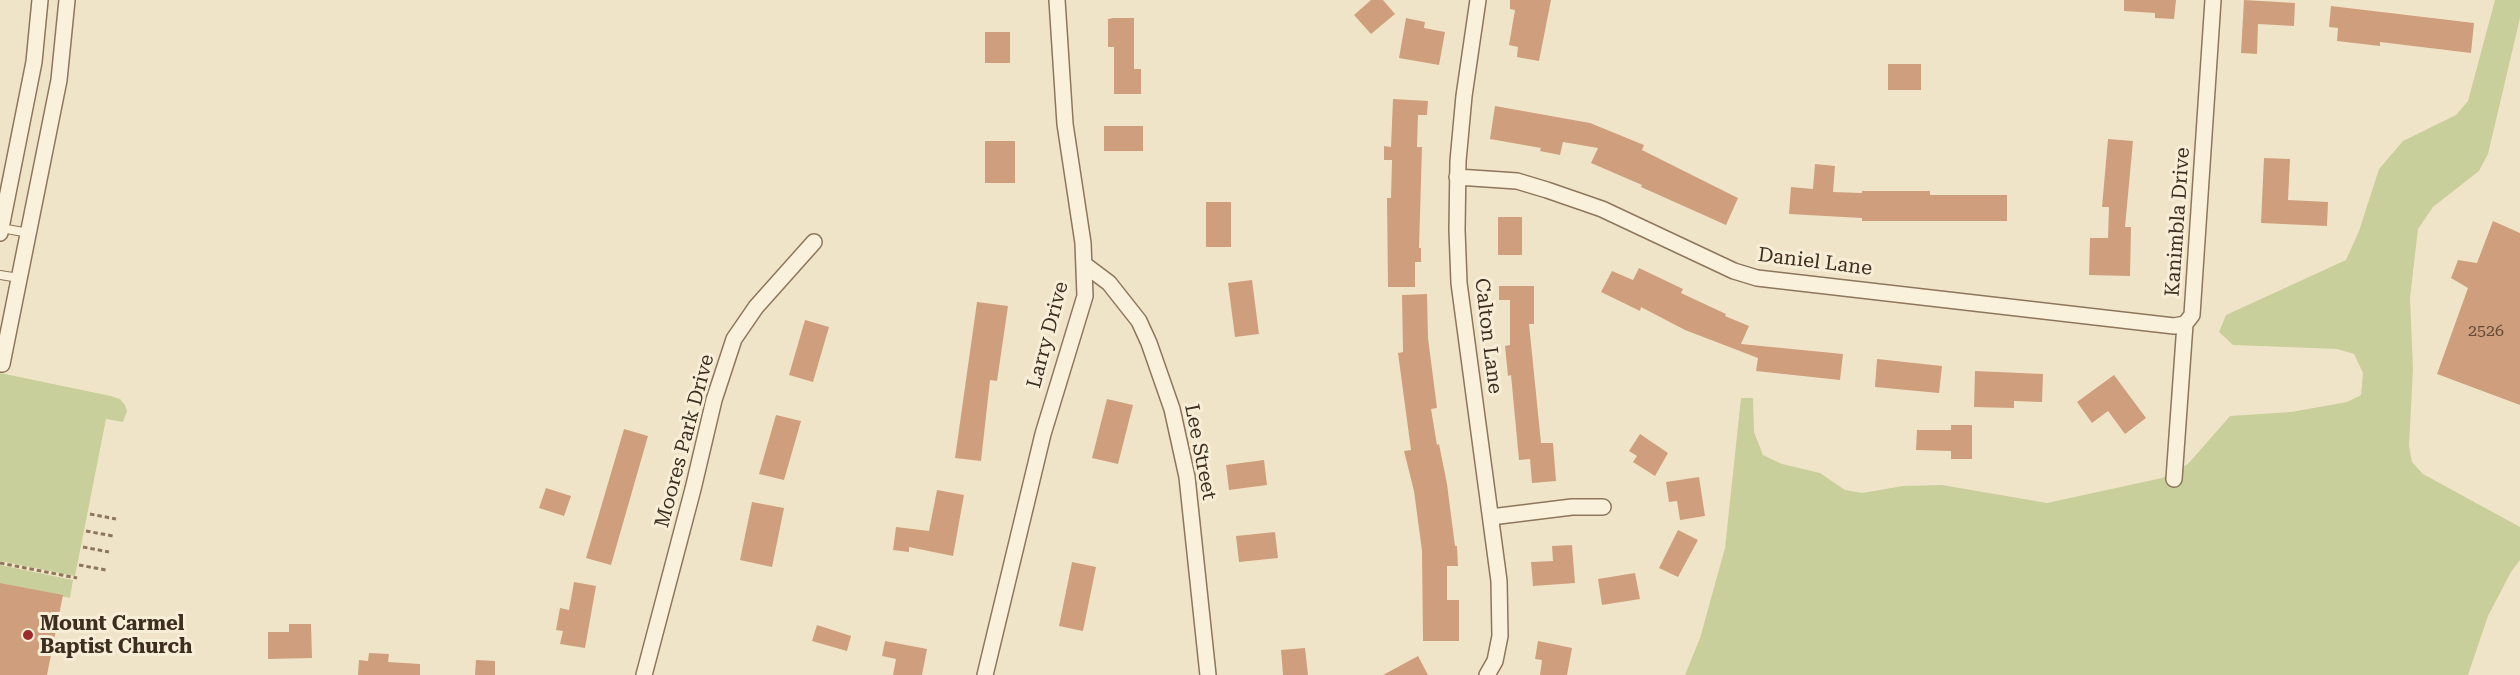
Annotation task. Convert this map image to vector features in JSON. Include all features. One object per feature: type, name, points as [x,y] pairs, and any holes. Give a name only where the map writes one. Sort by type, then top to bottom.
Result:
[{"type":"street","points":[[0,230],[34,62],[40,0]]},
{"type":"street","points":[[1,364],[59,80],[67,0]]},
{"type":"street","name":"Larry Drive","points":[[985,675],[1043,434],[1085,296],[1085,265],[1077,193],[1065,124],[1057,0]]},
{"type":"street","name":"Calton Lane","points":[[1478,0],[1464,96],[1457,177],[1459,284],[1491,517],[1501,622],[1495,662],[1487,675]]},
{"type":"street","name":"Kanimbla Drive","points":[[2174,479],[2185,324],[2192,315],[2213,0]]},
{"type":"street","name":"Daniel Lane","points":[[1457,177],[1517,181],[1547,190],[1602,209],[1734,271],[1757,278],[2174,326],[2185,324]]},
{"type":"street","name":"Moores Park Drive","points":[[644,675],[691,500],[714,399],[734,339],[756,307],[814,242]]},
{"type":"street","name":"Lee Street","points":[[1085,265],[1109,283],[1139,321],[1149,342],[1172,409],[1187,477],[1208,675]]},
{"type":"street","points":[[1491,517],[1572,507],[1603,507]]},
{"type":"lane","points":[[0,230],[28,233]]},
{"type":"lane","points":[[0,275],[19,278]]},
{"type":"path","points":[[90,514],[116,519]]},
{"type":"path","points":[[86,531],[113,536]]},
{"type":"path","points":[[83,547],[110,552]]},
{"type":"path","points":[[0,563],[77,578]]},
{"type":"path","points":[[79,565],[106,570]]},
{"type":"green space","points":[[2495,0],[2520,0],[2520,18],[2488,154],[2479,171],[2433,207],[2418,229],[2410,298],[2413,369],[2409,446],[2412,462],[2423,474],[2520,527],[2520,560],[2511,572],[2488,616],[2468,675],[1685,675],[1700,638],[1725,548],[1741,398],[1753,398],[1754,432],[1763,455],[1782,464],[1820,473],[1845,490],[1862,493],[1903,486],[1942,485],[2047,503],[2162,478],[2188,464],[2230,416],[2291,412],[2347,402],[2361,395],[2363,373],[2354,354],[2337,349],[2233,345],[2219,332],[2226,315],[2346,260],[2359,231],[2379,169],[2403,141],[2456,115],[2468,101]]},
{"type":"green space","points":[[0,373],[111,396],[120,399],[125,405],[127,411],[123,422],[106,419],[75,576],[0,561]]},
{"type":"green space","points":[[0,565],[73,580],[70,598],[0,583]]},
{"type":"building","points":[[1371,0],[1383,0],[1395,14],[1371,34],[1354,15]]},
{"type":"building","points":[[1510,0],[1551,0],[1539,61],[1517,57],[1518,47],[1509,45],[1515,10],[1510,9]]},
{"type":"building","points":[[2124,0],[2176,0],[2174,19],[2155,18],[2155,13],[2124,11]]},
{"type":"building","points":[[2244,0],[2295,3],[2294,26],[2258,24],[2257,54],[2241,53]]},
{"type":"building","points":[[2331,6],[2474,23],[2471,53],[2380,42],[2380,46],[2337,41],[2338,28],[2329,27]]},
{"type":"building","points":[[1134,18],[1134,69],[1141,69],[1141,94],[1114,94],[1114,47],[1108,47],[1108,19]]},
{"type":"building","points":[[1406,18],[1425,22],[1424,28],[1445,32],[1439,65],[1399,58]]},
{"type":"building","points":[[985,32],[1010,32],[1010,63],[985,63]]},
{"type":"building","points":[[1888,64],[1921,64],[1921,90],[1888,90]]},
{"type":"building","points":[[1393,99],[1428,101],[1427,115],[1418,115],[1417,147],[1422,147],[1419,248],[1421,248],[1421,262],[1415,262],[1415,287],[1388,287],[1387,198],[1391,198],[1392,160],[1384,160],[1384,146],[1391,147]]},
{"type":"building","points":[[1495,106],[1590,123],[1644,145],[1642,150],[1738,198],[1726,225],[1591,163],[1598,148],[1563,142],[1560,155],[1540,151],[1541,148],[1490,139]]},
{"type":"building","points":[[1104,126],[1143,126],[1143,151],[1104,151]]},
{"type":"building","points":[[2108,139],[2133,141],[2125,227],[2131,227],[2130,276],[2089,275],[2090,238],[2108,238],[2109,207],[2102,207]]},
{"type":"building","points":[[985,141],[1015,141],[1015,183],[985,183]]},
{"type":"building","points":[[2264,158],[2290,159],[2288,200],[2328,202],[2327,226],[2261,223]]},
{"type":"building","points":[[1815,164],[1835,166],[1833,192],[1930,191],[1930,195],[2007,195],[2007,221],[1862,221],[1862,218],[1789,214],[1791,187],[1813,189]]},
{"type":"building","points":[[1206,202],[1231,202],[1231,247],[1206,247]]},
{"type":"building","points":[[1498,217],[1522,217],[1522,255],[1498,255]]},
{"type":"building","points":[[2493,221],[2520,233],[2520,405],[2437,374],[2468,288],[2451,278],[2458,260],[2477,263]]},
{"type":"building","points":[[1639,268],[1683,289],[1681,293],[1749,326],[1741,344],[1843,354],[1840,380],[1756,371],[1758,358],[1685,330],[1641,307],[1640,311],[1601,292],[1612,271],[1633,280]]},
{"type":"building","points":[[1252,280],[1259,334],[1235,337],[1228,283]]},
{"type":"building","points":[[1499,286],[1534,286],[1534,324],[1529,324],[1541,443],[1553,443],[1556,481],[1532,483],[1530,459],[1519,460],[1511,375],[1508,376],[1505,346],[1510,345],[1510,300],[1499,300]]},
{"type":"building","points":[[1427,294],[1428,338],[1437,408],[1431,409],[1447,484],[1455,546],[1457,546],[1458,566],[1447,566],[1447,600],[1459,600],[1459,641],[1423,641],[1422,551],[1414,491],[1404,451],[1411,450],[1398,353],[1403,352],[1402,295]]},
{"type":"building","points":[[977,302],[1008,306],[997,381],[990,380],[981,461],[955,458]]},
{"type":"building","points":[[805,320],[829,327],[813,382],[789,375]]},
{"type":"building","points":[[1877,359],[1942,366],[1939,393],[1875,387]]},
{"type":"building","points":[[1975,371],[2043,374],[2042,402],[2014,401],[2014,408],[1974,407]]},
{"type":"building","points":[[2114,375],[2146,418],[2125,434],[2108,411],[2092,423],[2077,402]]},
{"type":"building","points":[[1107,399],[1133,405],[1118,464],[1092,458]]},
{"type":"building","points":[[776,415],[801,421],[784,480],[759,474]]},
{"type":"building","points":[[1951,425],[1972,425],[1972,459],[1951,459],[1951,451],[1916,450],[1917,430],[1951,430]]},
{"type":"building","points":[[624,429],[648,436],[611,565],[586,558]]},
{"type":"building","points":[[1640,434],[1668,453],[1655,476],[1633,462],[1637,456],[1629,451]]},
{"type":"building","points":[[1264,460],[1267,485],[1229,490],[1226,465]]},
{"type":"building","points":[[1699,477],[1705,516],[1680,520],[1677,501],[1669,502],[1666,482]]},
{"type":"building","points":[[546,488],[571,496],[564,516],[539,508]]},
{"type":"building","points":[[937,490],[964,495],[953,556],[909,547],[909,552],[893,550],[896,527],[929,531]]},
{"type":"building","points":[[752,502],[784,508],[772,567],[740,560]]},
{"type":"building","points":[[1678,530],[1698,540],[1678,577],[1659,568]]},
{"type":"building","points":[[1275,532],[1278,558],[1239,562],[1236,536]]},
{"type":"building","points":[[1572,545],[1575,583],[1533,586],[1531,562],[1553,561],[1552,546]]},
{"type":"building","points":[[1072,562],[1096,567],[1083,631],[1059,626]]},
{"type":"building","points":[[1635,573],[1640,599],[1602,605],[1598,579]]},
{"type":"building","points":[[574,582],[596,586],[585,648],[560,644],[563,631],[556,630],[560,608],[569,610]]},
{"type":"building","name":"Mount Carmel Baptist Church","points":[[0,583],[63,595],[47,675],[0,675]]},
{"type":"building","points":[[289,624],[311,624],[312,658],[268,659],[268,632],[289,632]]},
{"type":"building","points":[[817,625],[851,636],[847,651],[812,641]]},
{"type":"building","points":[[885,641],[927,649],[922,675],[893,675],[896,659],[882,656]]},
{"type":"building","points":[[1538,641],[1572,648],[1567,675],[1540,675],[1542,660],[1535,659]]},
{"type":"building","points":[[1305,648],[1308,675],[1283,675],[1281,650]]},
{"type":"building","points":[[369,653],[389,654],[388,662],[420,664],[420,675],[358,675],[359,660],[368,661]]},
{"type":"building","points":[[1418,656],[1428,675],[1383,675]]},
{"type":"building","points":[[476,660],[495,661],[495,675],[475,675]]},
{"type":"place","name":"Mount Carmel Baptist Church","points":[[28,635]]}]
